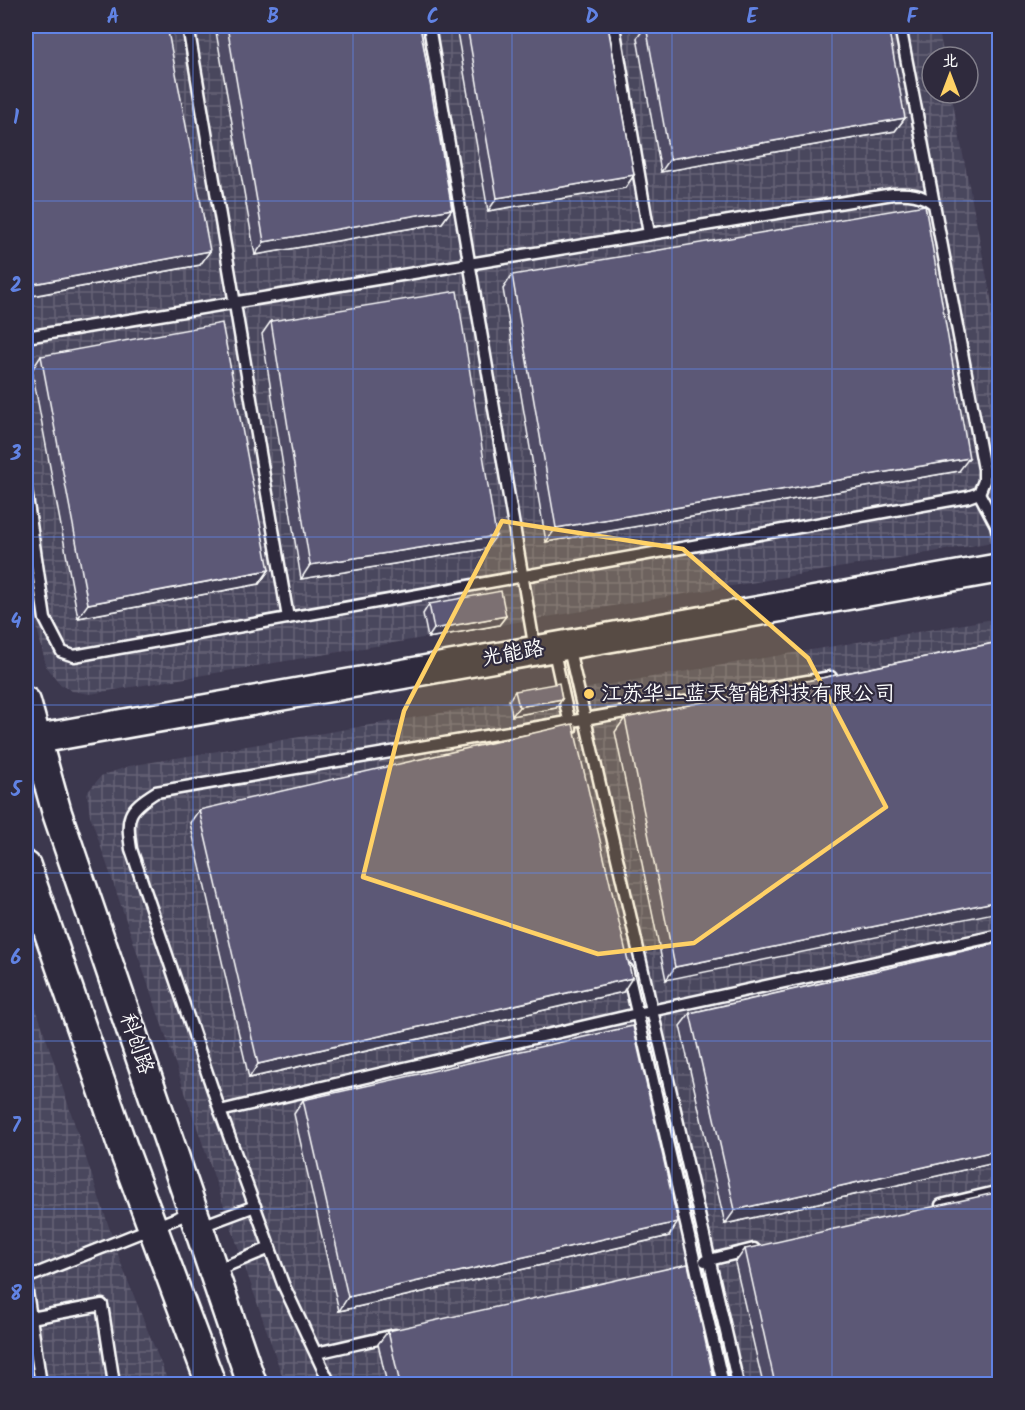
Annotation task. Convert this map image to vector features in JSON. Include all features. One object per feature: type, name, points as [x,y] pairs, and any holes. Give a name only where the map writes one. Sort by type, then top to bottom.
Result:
[{"type":"street","name":"光能路","points":[[31,740],[999,568]]},
{"type":"street","name":"科创路","points":[[26,702],[31,740],[252,1384]]},
{"type":"street","points":[[26,866],[123,1148],[211,1384]]},
{"type":"lane","points":[[188,26],[288,618]]},
{"type":"lane","points":[[429,26],[522,576],[586,719],[738,1384]]},
{"type":"lane","points":[[614,26],[649,234]]},
{"type":"lane","points":[[26,490],[45,619],[62,652],[74,656],[968,497],[978,493],[984,481],[984,469],[900,26]]},
{"type":"lane","points":[[26,338],[893,194],[924,197],[934,204]]},
{"type":"lane","points":[[978,493],[996,525],[999,540]]},
{"type":"lane","points":[[552,647],[575,745]]},
{"type":"lane","points":[[330,1384],[283,1284],[220,1111],[132,849],[129,815],[141,801],[156,792],[838,676]]},
{"type":"lane","points":[[220,1111],[652,1010],[999,935]]},
{"type":"lane","points":[[624,955],[723,1384]]},
{"type":"lane","points":[[930,1208],[999,1191]]},
{"type":"lane","points":[[26,1278],[153,1228],[255,1206]]},
{"type":"lane","points":[[683,1266],[768,1246]]},
{"type":"lane","points":[[214,1271],[270,1248]]},
{"type":"lane","points":[[26,1290],[41,1384]]},
{"type":"lane","points":[[31,1318],[102,1305],[114,1384]]},
{"type":"lane","points":[[316,1353],[408,1332]]},
{"type":"highlighted area","points":[[502,521],[683,549],[808,658],[886,807],[694,943],[598,954],[363,877],[404,711]]},
{"type":"shaded area","points":[[26,26],[938,26],[942,45],[920,45],[920,105],[953,105],[999,339],[999,541],[90,694],[72,691],[60,684],[46,666],[26,581]]},
{"type":"shaded area","points":[[999,618],[999,1384],[285,1384],[90,815],[87,793],[101,776],[129,766]]},
{"type":"shaded area","points":[[26,978],[122,1266],[169,1384],[26,1384]]},
{"type":"building","points":[[45,26],[167,26],[210,251],[28,285],[26,270],[26,29]]},
{"type":"building","points":[[227,26],[420,26],[452,209],[264,242]]},
{"type":"building","points":[[467,26],[608,26],[634,175],[497,198]]},
{"type":"building","points":[[646,26],[888,26],[905,118],[670,159]]},
{"type":"building","points":[[925,205],[969,458],[556,528],[512,275]]},
{"type":"building","points":[[457,291],[496,536],[310,565],[271,321]]},
{"type":"building","points":[[222,323],[269,570],[88,604],[41,356]]},
{"type":"building","points":[[501,591],[506,616],[434,629],[429,604]]},
{"type":"building","points":[[999,642],[999,901],[675,967],[625,718]]},
{"type":"building","points":[[559,683],[562,699],[519,707],[515,691]]},
{"type":"building","points":[[573,724],[632,978],[258,1064],[199,810]]},
{"type":"building","points":[[999,943],[999,1150],[735,1210],[690,1013]]},
{"type":"building","points":[[633,1026],[678,1222],[348,1297],[303,1100]]},
{"type":"building","points":[[999,1192],[999,1384],[775,1384],[745,1249]]},
{"type":"building","points":[[688,1264],[715,1384],[400,1384],[388,1331]]},
{"type":"place","name":"江苏华工蓝天智能科技有限公司","points":[[589,694]]}]
